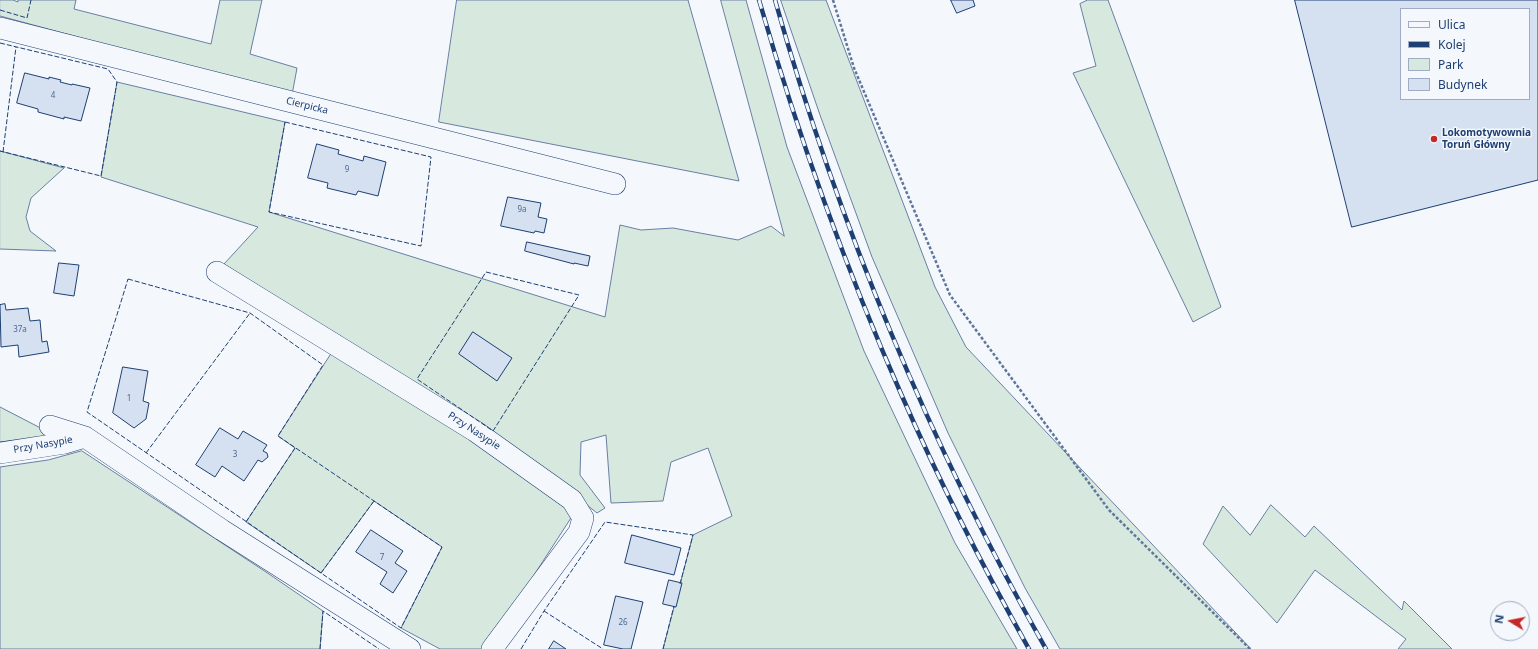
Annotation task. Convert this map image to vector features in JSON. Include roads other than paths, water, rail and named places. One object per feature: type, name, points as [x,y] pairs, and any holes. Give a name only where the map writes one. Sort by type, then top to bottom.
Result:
[{"type":"street","name":"Cierpicka","points":[[0,28],[614,184]]},
{"type":"street","name":"Przy Nasypie","points":[[217,272],[475,431],[577,505],[583,518],[579,532],[492,649]]},
{"type":"street","points":[[50,426],[85,437],[222,530],[410,649]]},
{"type":"street","name":"Przy Nasypie","points":[[0,453],[65,443],[85,437]]},
{"type":"railway","points":[[759,0],[806,151],[861,299],[916,428],[947,493],[995,587],[1029,649]]},
{"type":"railway","points":[[775,0],[800,84],[828,168],[858,251],[891,333],[926,414],[964,494],[1046,649]]},
{"type":"place","name":"Lokomotywownia Toruń Główny","points":[[1434,139]]}]
